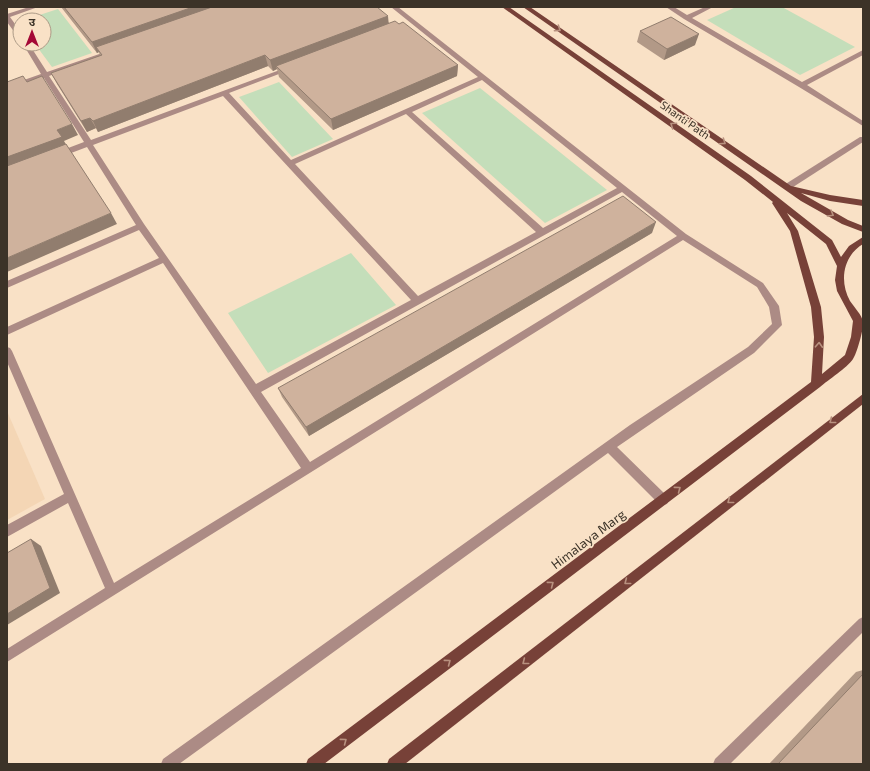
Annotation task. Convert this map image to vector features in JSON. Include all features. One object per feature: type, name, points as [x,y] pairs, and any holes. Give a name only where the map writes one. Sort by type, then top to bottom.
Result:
[{"type":"main road","name":"Shanti Path","points":[[505,7],[748,178],[830,242],[840,264]]},
{"type":"main road","name":"Shanti Path","points":[[526,7],[804,199],[844,222],[863,229]]},
{"type":"main road","points":[[787,187],[830,198],[863,203]]},
{"type":"main road","points":[[772,197],[794,231],[816,307],[819,337],[816,384]]},
{"type":"main road","points":[[860,324],[840,287],[840,264],[853,247],[863,240]]},
{"type":"main road","name":"Himalaya Marg","points":[[313,764],[816,384],[849,356],[860,324]]},
{"type":"main road","points":[[394,764],[863,398]]},
{"type":"street","points":[[7,16],[36,7]]},
{"type":"street","points":[[168,764],[610,446],[751,350],[777,326],[774,306],[760,285],[683,236],[483,77],[408,24],[394,7]]},
{"type":"street","points":[[669,7],[802,85],[863,124]]},
{"type":"street","points":[[686,18],[710,7]]},
{"type":"street","points":[[7,88],[120,49]]},
{"type":"street","points":[[31,52],[141,226],[166,258],[308,469]]},
{"type":"street","points":[[802,85],[863,52]]},
{"type":"street","points":[[51,158],[300,64]]},
{"type":"street","points":[[291,163],[483,77]]},
{"type":"street","points":[[225,92],[417,301]]},
{"type":"street","points":[[407,111],[542,232]]},
{"type":"street","points":[[787,187],[863,138]]},
{"type":"street","points":[[255,390],[623,188]]},
{"type":"street","points":[[7,285],[141,226]]},
{"type":"street","points":[[7,656],[683,236]]},
{"type":"street","points":[[7,331],[166,258]]},
{"type":"street","points":[[7,351],[112,591]]},
{"type":"street","points":[[610,446],[663,500]]},
{"type":"street","points":[[7,531],[70,496]]},
{"type":"street","points":[[720,764],[863,623]]},
{"type":"shaded area","points":[[7,411],[45,499],[7,520]]},
{"type":"green space","points":[[736,7],[782,7],[855,47],[800,75],[707,20]]},
{"type":"green space","points":[[58,9],[92,53],[52,67],[41,52],[52,52],[52,12],[49,12]]},
{"type":"green space","points":[[279,82],[333,139],[292,157],[239,97]]},
{"type":"green space","points":[[480,88],[607,190],[545,223],[422,113]]},
{"type":"green space","points":[[351,253],[396,305],[268,373],[228,313]]},
{"type":"building","points":[[64,7],[193,7],[92,42]]},
{"type":"building","points":[[212,7],[377,7],[388,16],[270,60],[265,55],[93,121],[90,118],[81,121],[51,73],[102,55],[96,47]]},
{"type":"building","points":[[671,17],[699,34],[667,49],[640,31]]},
{"type":"building","points":[[395,21],[399,24],[403,22],[458,65],[331,119],[276,66]]},
{"type":"building","points":[[23,76],[27,82],[42,76],[72,124],[57,130],[62,137],[7,157],[7,82]]},
{"type":"building","points":[[66,144],[111,213],[7,258],[7,166]]},
{"type":"building","points":[[623,196],[656,222],[306,427],[278,388]]},
{"type":"building","points":[[31,539],[50,588],[7,614],[7,553]]},
{"type":"building","points":[[863,674],[863,764],[778,764]]}]
